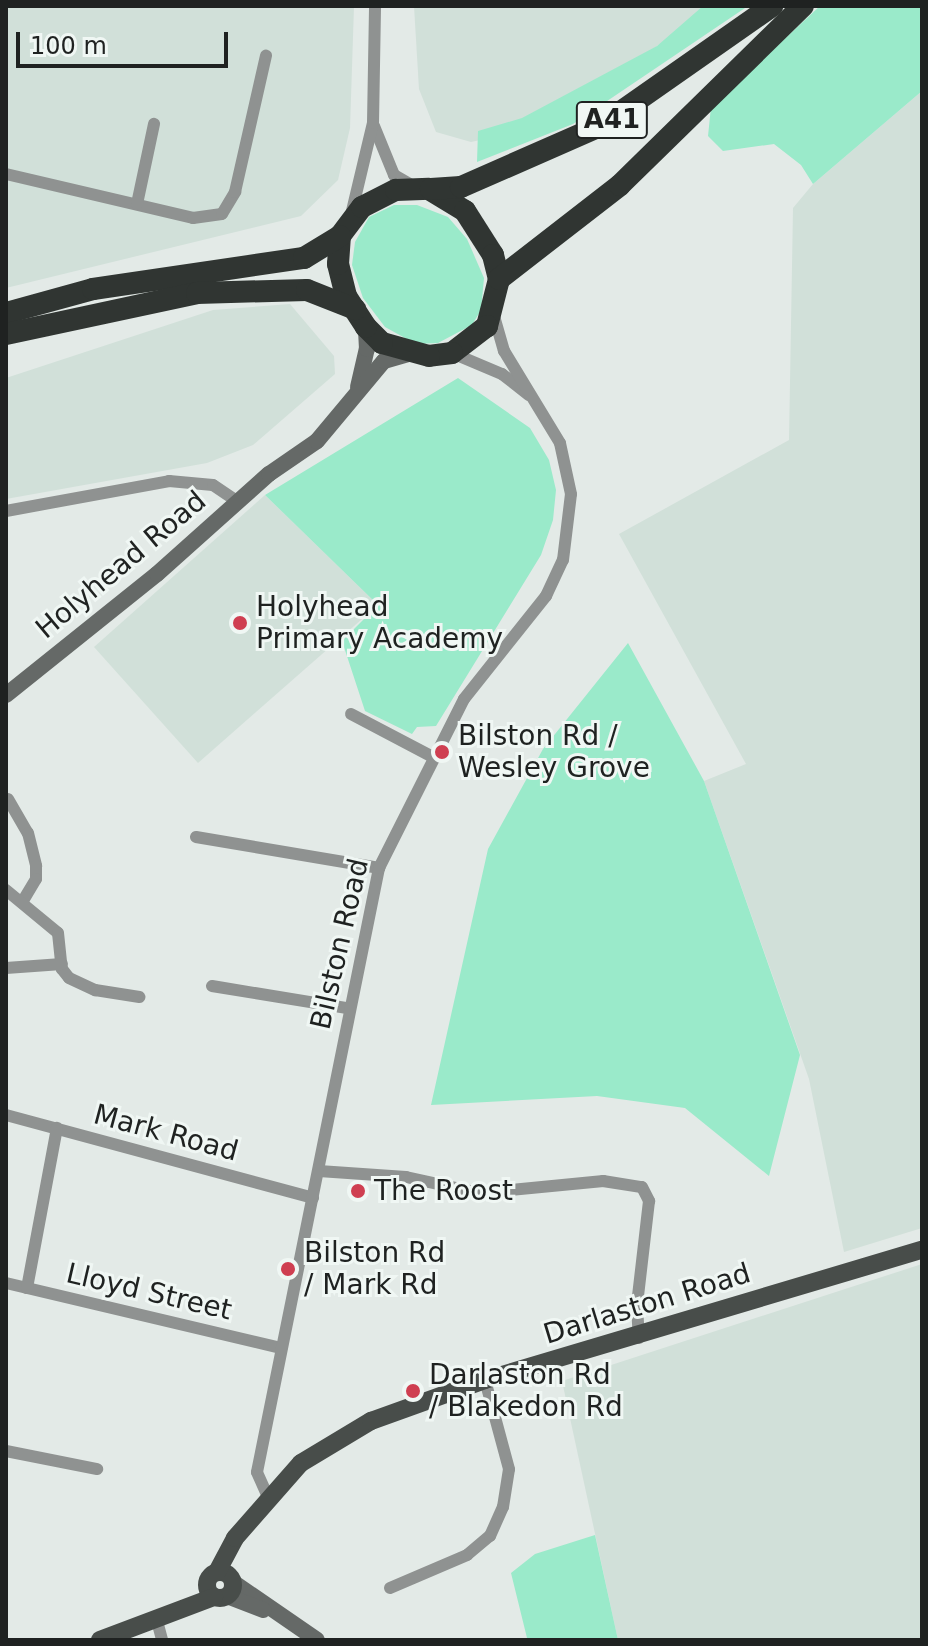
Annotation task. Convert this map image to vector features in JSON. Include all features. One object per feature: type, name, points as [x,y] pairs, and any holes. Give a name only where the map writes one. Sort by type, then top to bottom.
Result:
[{"type":"highway","name":"A41","points":[[6,313],[108,286],[304,258],[344,229],[377,198],[422,188],[461,187],[602,125],[772,6]]},
{"type":"highway","name":"A41","points":[[499,279],[620,185],[803,6]]},
{"type":"highway","points":[[344,229],[340,280],[361,318],[382,343],[409,354],[452,353],[487,326],[499,279],[493,255],[465,211],[422,188]]},
{"type":"highway","points":[[6,334],[197,293],[307,290],[361,318]]},
{"type":"main road","name":"Darlaston Road","points":[[100,1640],[187,1604],[221,1584],[242,1532],[268,1497],[301,1463],[345,1435],[485,1380],[639,1338],[922,1250]]},
{"type":"street","points":[[344,229],[373,123],[375,6]]},
{"type":"street","points":[[6,174],[193,218],[222,214],[235,192],[266,55]]},
{"type":"street","points":[[373,123],[394,175],[422,188]]},
{"type":"street","points":[[137,204],[154,124]]},
{"type":"street","points":[[6,297],[30,305]]},
{"type":"street","name":"Bilston Road","points":[[268,1497],[257,1472],[319,1171],[347,1008],[379,868],[431,756],[464,699],[546,596],[563,560],[571,494],[560,443],[538,401],[498,340],[493,309]]},
{"type":"street","points":[[348,406],[367,349],[361,318]]},
{"type":"street","name":"Bilston Road","points":[[452,353],[502,374],[538,401]]},
{"type":"street","name":"Holyhead Road","points":[[6,695],[157,574],[269,474],[309,433],[348,406],[384,361],[409,354]]},
{"type":"street","points":[[6,511],[169,481],[213,485],[237,501]]},
{"type":"street","points":[[351,714],[431,756]]},
{"type":"street","points":[[8,799],[28,833],[36,866],[36,879],[23,901]]},
{"type":"street","points":[[196,837],[379,868]]},
{"type":"street","points":[[6,890],[58,933],[62,964],[81,985],[139,997]]},
{"type":"street","points":[[6,968],[62,964]]},
{"type":"street","points":[[212,986],[347,1008]]},
{"type":"street","name":"Mark Road","points":[[6,1115],[313,1198]]},
{"type":"street","points":[[27,1288],[57,1128]]},
{"type":"street","points":[[319,1171],[406,1177],[479,1193],[603,1181],[642,1187],[649,1201],[637,1304],[639,1338]]},
{"type":"street","name":"Lloyd Street","points":[[6,1283],[281,1348]]},
{"type":"street","points":[[390,1588],[467,1555],[490,1536],[503,1507],[509,1469],[485,1380]]},
{"type":"street","points":[[6,1451],[97,1469]]},
{"type":"street","points":[[221,1584],[317,1640]]},
{"type":"street","points":[[156,1617],[162,1640]]},
{"type":"shaded area","points":[[6,6],[354,6],[350,128],[338,180],[301,216],[6,288]]},
{"type":"shaded area","points":[[414,6],[713,6],[545,126],[471,142],[436,132],[419,89]]},
{"type":"shaded area","points":[[922,91],[922,1228],[844,1252],[809,1079],[704,781],[746,764],[619,534],[789,440],[793,208],[813,184]]},
{"type":"shaded area","points":[[290,304],[334,356],[335,374],[253,445],[207,463],[6,499],[6,378],[213,310]]},
{"type":"shaded area","name":"Holyhead Primary Academy","points":[[265,495],[378,605],[198,763],[94,647]]},
{"type":"shaded area","points":[[922,1264],[922,1640],[618,1640],[562,1381]]},
{"type":"green space","points":[[703,6],[748,6],[573,124],[477,162],[478,131],[522,118],[657,46]]},
{"type":"green space","points":[[820,6],[922,6],[922,91],[813,184],[801,165],[774,144],[723,151],[708,136],[711,107]]},
{"type":"green space","points":[[394,205],[417,205],[448,217],[467,239],[484,278],[481,310],[472,325],[438,343],[416,344],[385,327],[363,298],[352,265],[355,242],[369,217]]},
{"type":"green space","points":[[458,378],[530,428],[549,460],[556,490],[553,520],[541,555],[436,726],[417,727],[412,734],[365,711],[342,641],[378,605],[265,495]]},
{"type":"green space","points":[[628,643],[704,781],[800,1055],[769,1176],[685,1108],[597,1096],[431,1105],[488,849],[543,749]]},
{"type":"green space","points":[[595,1535],[618,1640],[511,1640],[527,1638],[511,1573],[535,1554]]},
{"type":"place","name":"Holyhead Primary Academy","points":[[240,623]]},
{"type":"place","name":"Bilston Rd / Wesley Grove","points":[[442,752]]},
{"type":"place","name":"The Roost","points":[[358,1191]]},
{"type":"place","name":"Bilston Rd / Mark Rd","points":[[288,1269]]},
{"type":"place","name":"Darlaston Rd / Blakedon Rd","points":[[413,1391]]}]
